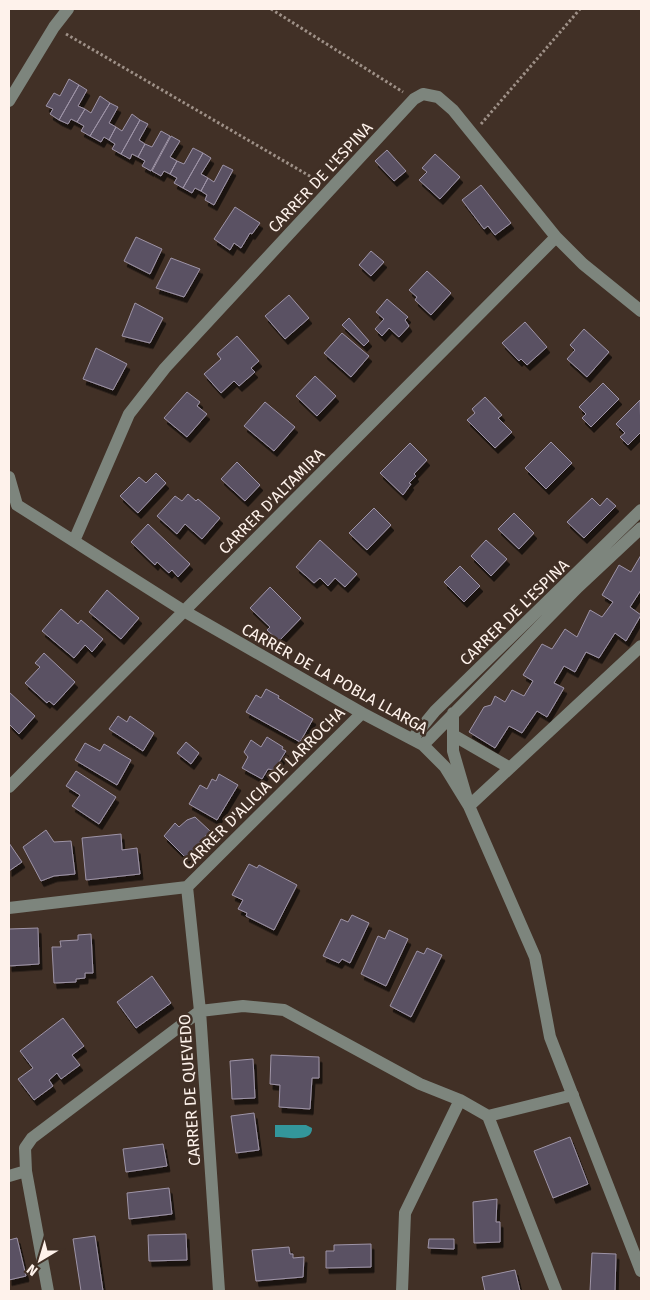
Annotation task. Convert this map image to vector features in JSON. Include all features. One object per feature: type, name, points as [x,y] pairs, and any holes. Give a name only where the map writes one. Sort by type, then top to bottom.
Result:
[{"type":"street","points":[[9,101],[54,27],[68,9]]},
{"type":"street","points":[[414,99],[423,94],[438,97],[452,110],[556,238],[583,264],[641,311]]},
{"type":"street","name":"CARRER DE L'ESPINA","points":[[74,541],[129,414],[165,368],[414,99]]},
{"type":"street","name":"CARRER D'ALTAMIRA","points":[[9,787],[556,238]]},
{"type":"street","points":[[9,477],[13,506]]},
{"type":"street","name":"CARRER DE LA POBLA LLARGA","points":[[13,506],[74,541],[184,611],[362,713],[417,742],[445,767],[469,806],[535,957],[550,1037],[641,1271]]},
{"type":"street","name":"CARRER DE L'ESPINA","points":[[417,742],[435,711],[641,510]]},
{"type":"street","points":[[417,742],[453,713],[571,594],[641,528]]},
{"type":"street","points":[[453,713],[453,751],[469,806],[641,646]]},
{"type":"street","name":"CARRER D'ALICIA DE LARROCHA","points":[[9,908],[187,887],[362,713]]},
{"type":"street","points":[[453,735],[510,768]]},
{"type":"street","name":"CARRER DE QUEVEDO","points":[[187,887],[200,1011],[219,1291]]},
{"type":"street","points":[[48,1291],[26,1171],[25,1148],[32,1138],[200,1011],[243,1006],[284,1010],[420,1084],[460,1100],[488,1116],[556,1291]]},
{"type":"street","points":[[488,1116],[573,1095]]},
{"type":"street","points":[[402,1291],[405,1214],[460,1100]]},
{"type":"street","points":[[9,1176],[26,1171]]},
{"type":"path","points":[[271,9],[414,99]]},
{"type":"path","points":[[473,134],[580,9]]},
{"type":"path","points":[[54,27],[331,188]]},
{"type":"water","points":[[275,1125],[306,1125],[312,1128],[311,1133],[304,1137],[275,1137]]},
{"type":"building","points":[[69,79],[79,85],[59,120],[50,114],[53,109],[46,106],[54,93],[60,96]]},
{"type":"building","points":[[79,85],[87,90],[78,106],[85,109],[77,122],[71,119],[68,124],[59,120]]},
{"type":"building","points":[[100,96],[110,103],[90,136],[81,131],[84,126],[77,122],[85,109],[91,113]]},
{"type":"building","points":[[110,103],[118,107],[109,123],[116,127],[109,140],[104,137],[101,142],[90,136]]},
{"type":"building","points":[[132,114],[140,120],[121,154],[112,149],[115,144],[109,140],[116,127],[122,131]]},
{"type":"building","points":[[140,120],[148,124],[139,140],[145,144],[138,157],[132,154],[130,159],[121,154]]},
{"type":"building","points":[[161,131],[170,136],[151,171],[142,166],[145,161],[138,157],[145,144],[152,147]]},
{"type":"building","points":[[171,136],[180,141],[170,157],[177,161],[170,174],[164,171],[161,176],[152,171]]},
{"type":"building","points":[[193,148],[203,153],[183,188],[174,183],[177,178],[170,174],[177,161],[184,164]]},
{"type":"building","points":[[387,150],[406,171],[394,181],[375,161]]},
{"type":"building","points":[[203,153],[211,158],[201,174],[208,178],[201,191],[195,188],[192,193],[183,188]]},
{"type":"building","points":[[435,154],[460,177],[440,199],[419,180],[427,172],[422,168]]},
{"type":"building","points":[[223,165],[233,170],[214,205],[205,200],[207,195],[201,191],[208,178],[214,182]]},
{"type":"building","points":[[481,185],[511,223],[495,235],[488,226],[484,229],[462,200]]},
{"type":"building","points":[[235,207],[260,223],[252,234],[250,233],[241,248],[234,243],[230,250],[214,239]]},
{"type":"building","points":[[136,237],[162,249],[150,274],[124,261]]},
{"type":"building","points":[[371,251],[384,262],[371,276],[359,265]]},
{"type":"building","points":[[171,258],[200,269],[184,297],[156,288]]},
{"type":"building","points":[[427,271],[451,293],[431,315],[415,300],[417,297],[409,290]]},
{"type":"building","points":[[289,295],[309,318],[285,339],[265,316]]},
{"type":"building","points":[[387,299],[408,317],[405,320],[409,326],[399,337],[389,328],[382,336],[375,329],[384,319],[376,312]]},
{"type":"building","points":[[135,303],[163,318],[150,343],[122,336]]},
{"type":"building","points":[[349,318],[369,341],[364,346],[342,325]]},
{"type":"building","points":[[525,322],[547,347],[527,365],[521,359],[519,361],[502,343]]},
{"type":"building","points":[[584,329],[609,352],[587,377],[567,359],[575,350],[570,345]]},
{"type":"building","points":[[342,333],[369,356],[351,377],[324,353]]},
{"type":"building","points":[[237,336],[259,361],[251,368],[255,372],[239,386],[234,381],[221,393],[204,374],[221,359],[217,354]]},
{"type":"building","points":[[96,348],[127,364],[113,390],[83,379]]},
{"type":"building","points":[[315,376],[336,396],[317,416],[296,396]]},
{"type":"building","points":[[603,383],[619,399],[591,427],[582,418],[586,414],[579,407]]},
{"type":"building","points":[[187,392],[200,402],[197,406],[207,414],[187,437],[164,418]]},
{"type":"building","points":[[485,397],[502,415],[498,418],[512,432],[495,448],[467,420],[475,413],[472,409]]},
{"type":"building","points":[[640,400],[641,432],[628,445],[620,437],[625,433],[616,424]]},
{"type":"building","points":[[265,402],[295,427],[274,451],[244,426]]},
{"type":"building","points":[[551,442],[572,463],[546,489],[525,468]]},
{"type":"building","points":[[410,443],[427,460],[414,474],[416,476],[409,483],[411,484],[403,495],[380,473]]},
{"type":"building","points":[[237,462],[260,485],[245,501],[221,479]]},
{"type":"building","points":[[156,473],[166,483],[138,513],[120,496],[139,477],[146,483]]},
{"type":"building","points":[[188,494],[196,501],[198,499],[220,518],[202,539],[185,524],[177,534],[157,516],[175,496],[182,501]]},
{"type":"building","points":[[592,498],[600,506],[607,498],[616,506],[584,538],[567,522]]},
{"type":"building","points":[[374,508],[391,525],[367,550],[349,533]]},
{"type":"building","points":[[514,513],[534,533],[519,549],[498,529]]},
{"type":"building","points":[[148,524],[190,564],[178,577],[172,570],[169,573],[157,562],[155,565],[131,542]]},
{"type":"building","points":[[320,540],[357,574],[345,587],[335,578],[328,586],[320,578],[314,583],[296,567]]},
{"type":"building","points":[[486,540],[507,559],[491,576],[471,556]]},
{"type":"building","points":[[641,555],[641,590],[630,607],[641,615],[626,641],[615,633],[599,658],[586,652],[575,672],[564,666],[554,683],[564,688],[547,717],[537,711],[522,733],[509,726],[495,748],[469,732],[484,707],[491,705],[495,696],[505,702],[512,690],[524,696],[533,681],[523,675],[542,644],[552,649],[565,629],[577,637],[590,610],[602,617],[613,602],[602,595],[619,565],[631,572]]},
{"type":"building","points":[[460,566],[480,586],[464,602],[444,582]]},
{"type":"building","points":[[270,587],[301,618],[279,641],[267,630],[270,627],[250,608]]},
{"type":"building","points":[[107,590],[139,618],[121,639],[89,612]]},
{"type":"building","points":[[61,609],[78,624],[81,620],[103,639],[92,652],[85,645],[74,658],[42,631]]},
{"type":"building","points":[[44,653],[75,682],[54,705],[49,701],[47,703],[25,683],[40,667],[35,663]]},
{"type":"building","points":[[266,689],[313,719],[300,742],[246,712],[256,695],[261,698]]},
{"type":"building","points":[[9,692],[35,716],[19,734],[9,724]]},
{"type":"building","points":[[118,716],[127,722],[130,716],[154,733],[143,751],[109,729]]},
{"type":"building","points":[[267,737],[286,751],[274,770],[268,769],[262,779],[242,768],[248,757],[244,752],[251,740],[261,747]]},
{"type":"building","points":[[186,742],[199,753],[191,764],[177,753]]},
{"type":"building","points":[[85,743],[100,751],[104,744],[131,760],[117,785],[75,760]]},
{"type":"building","points":[[76,771],[116,797],[99,824],[72,806],[80,795],[66,786]]},
{"type":"building","points":[[219,774],[238,785],[217,820],[189,804],[200,785],[207,789],[212,779],[216,781]]},
{"type":"building","points":[[195,817],[210,831],[186,858],[164,836],[175,823],[179,827],[187,820]]},
{"type":"building","points":[[46,830],[54,842],[71,841],[75,874],[54,876],[41,881],[23,847]]},
{"type":"building","points":[[121,834],[122,850],[137,848],[140,874],[86,880],[82,838]]},
{"type":"building","points":[[9,843],[22,862],[9,871]]},
{"type":"building","points":[[249,864],[257,868],[259,865],[297,885],[274,930],[246,916],[247,913],[238,909],[243,900],[232,895]]},
{"type":"building","points":[[352,915],[369,923],[350,963],[342,959],[339,963],[323,956],[341,919],[348,922]]},
{"type":"building","points":[[38,928],[39,964],[9,966],[9,929]]},
{"type":"building","points":[[389,930],[408,939],[386,986],[361,974],[378,936],[385,939]]},
{"type":"building","points":[[91,934],[93,973],[85,973],[85,978],[76,979],[76,982],[54,983],[52,947],[61,947],[60,941],[78,940],[78,935]]},
{"type":"building","points":[[427,948],[442,955],[411,1017],[390,1006],[417,951],[424,954]]},
{"type":"building","points":[[152,976],[171,1003],[136,1028],[117,1002]]},
{"type":"building","points":[[63,1018],[84,1046],[72,1055],[80,1065],[61,1079],[57,1073],[49,1080],[53,1086],[34,1100],[18,1079],[33,1068],[20,1051]]},
{"type":"building","points":[[271,1055],[319,1057],[319,1078],[312,1078],[310,1109],[279,1107],[280,1085],[270,1084]]},
{"type":"building","points":[[253,1059],[255,1098],[232,1099],[230,1061]]},
{"type":"building","points":[[254,1113],[259,1150],[236,1153],[231,1116]]},
{"type":"building","points":[[570,1137],[588,1184],[553,1198],[534,1151]]},
{"type":"building","points":[[163,1144],[167,1166],[126,1172],[123,1149]]},
{"type":"building","points":[[169,1188],[172,1214],[129,1219],[127,1193]]},
{"type":"building","points":[[497,1199],[496,1222],[500,1222],[500,1242],[474,1243],[473,1202]]},
{"type":"building","points":[[186,1234],[187,1260],[149,1261],[148,1235]]},
{"type":"building","points":[[95,1236],[103,1291],[81,1291],[73,1239]]},
{"type":"building","points":[[17,1238],[26,1276],[9,1280],[9,1240]]},
{"type":"building","points":[[429,1239],[454,1239],[454,1249],[428,1248]]},
{"type":"building","points":[[371,1244],[371,1267],[326,1268],[326,1251],[334,1251],[334,1245]]},
{"type":"building","points":[[289,1247],[293,1258],[304,1257],[303,1277],[256,1281],[252,1250]]},
{"type":"building","points":[[592,1253],[616,1254],[615,1291],[590,1291]]},
{"type":"building","points":[[515,1270],[520,1291],[485,1291],[482,1277]]}]
